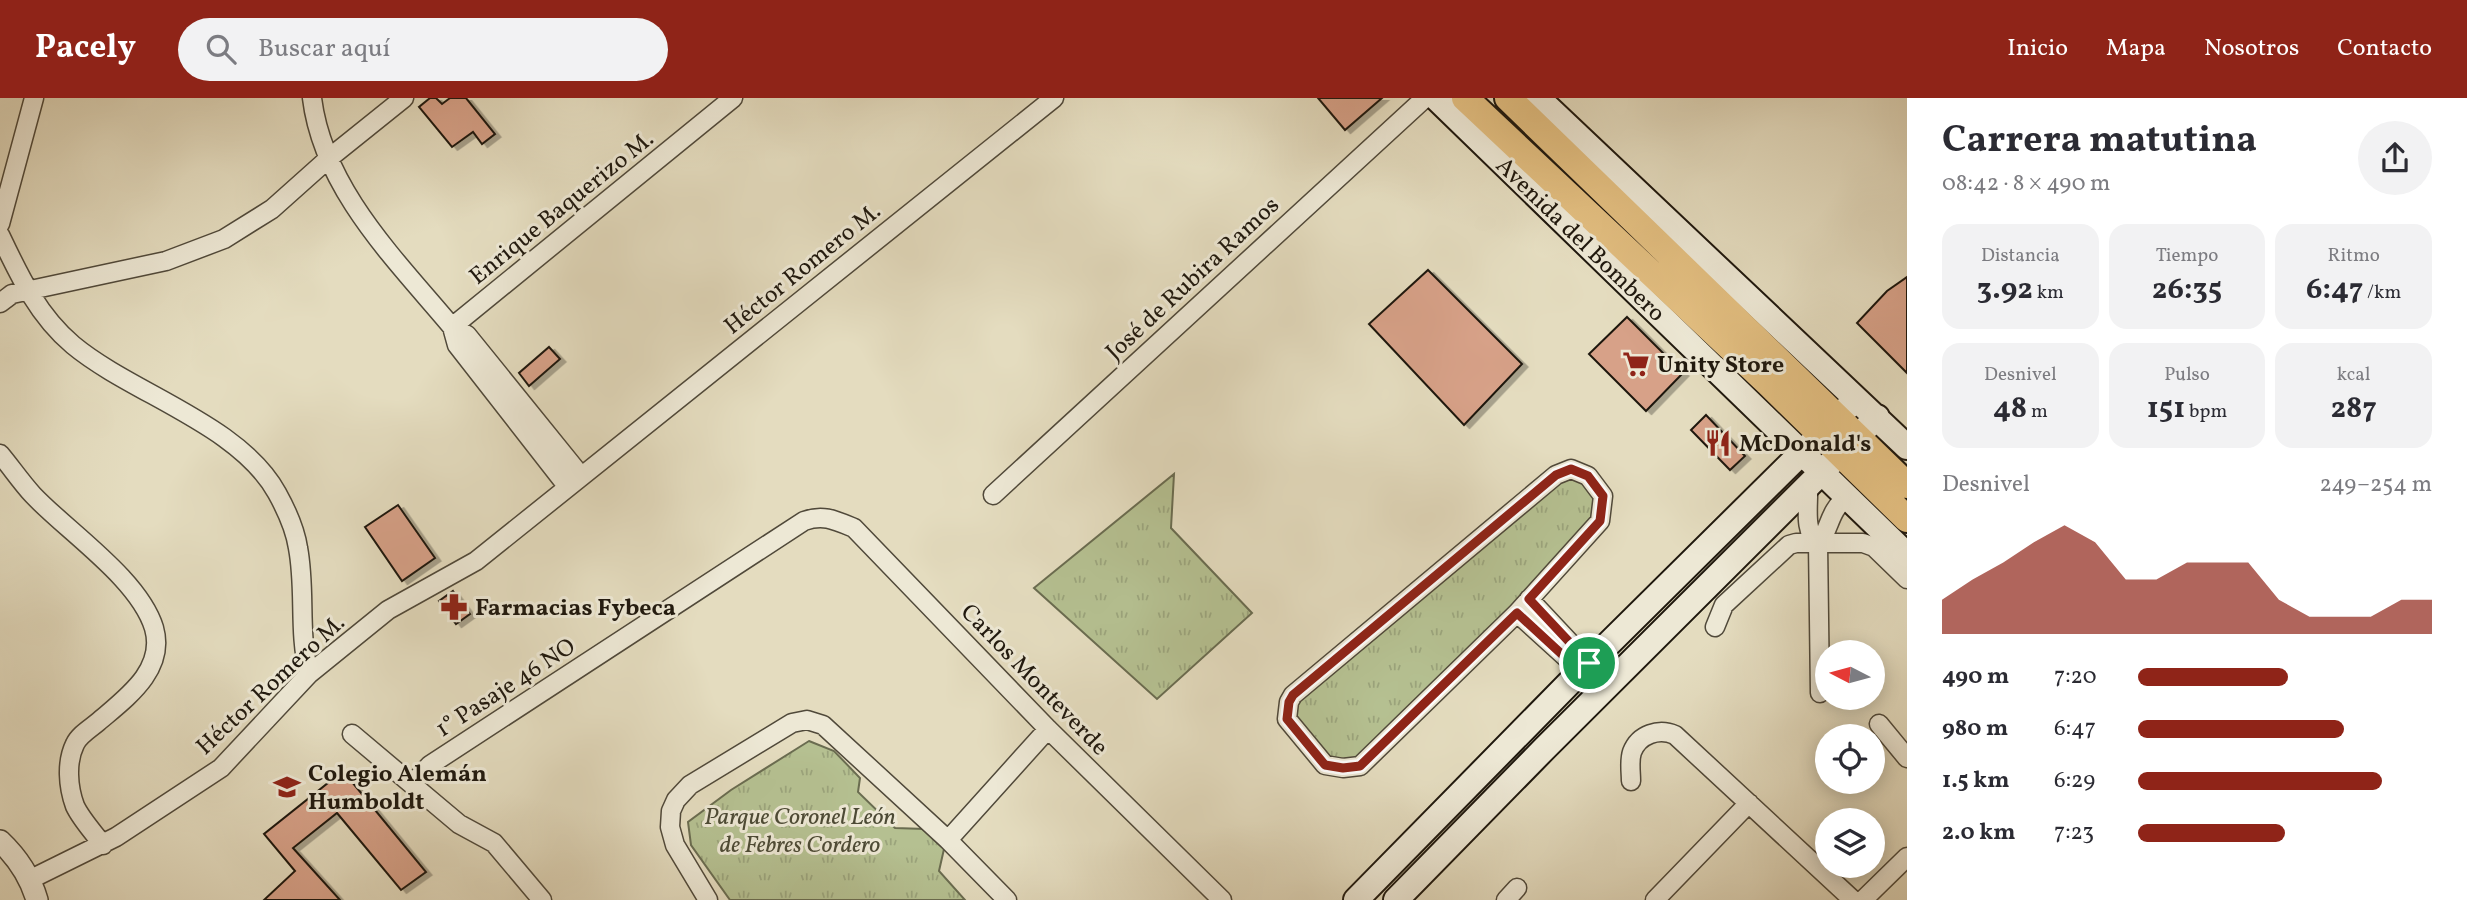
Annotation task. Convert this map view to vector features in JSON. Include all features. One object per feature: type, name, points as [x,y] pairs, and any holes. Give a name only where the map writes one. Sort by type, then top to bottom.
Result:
[{"type":"main road","name":"Avenida del Bombero","points":[[1436,98],[1821,433]]},
{"type":"main road","name":"Avenida del Bombero","points":[[1465,98],[1821,433]]},
{"type":"main road","points":[[1480,98],[1821,433]]},
{"type":"main road","name":"Avenida del Bombero","points":[[1508,98],[1821,433],[1835,460],[1848,496],[1907,555]]},
{"type":"main road","points":[[1538,98],[1907,447]]},
{"type":"main road","points":[[1356,900],[1585,667],[1856,399]]},
{"type":"main road","points":[[1396,900],[1877,417]]},
{"type":"main road","name":"Avenida del Bombero","points":[[1835,460],[1907,485]]},
{"type":"main road","name":"Avenida del Bombero","points":[[1835,460],[1907,519]]},
{"type":"main road","points":[[1835,460],[1907,513]]},
{"type":"street","points":[[0,225],[34,98]]},
{"type":"street","points":[[312,98],[314,121],[328,159],[368,227],[452,327],[467,335],[574,481]]},
{"type":"street","points":[[0,303],[12,295],[27,291],[166,261],[224,239],[272,209],[328,159],[404,98]]},
{"type":"street","name":"Enrique Baquerizo M.","points":[[452,327],[733,98]]},
{"type":"street","name":"Héctor Romero M.","points":[[34,890],[221,768],[309,674],[388,610],[476,561],[1054,98]]},
{"type":"street","name":"José de Rubira Ramos","points":[[993,495],[1424,98]]},
{"type":"street","points":[[0,235],[27,291],[72,344],[94,360],[220,435],[269,480],[292,524],[299,549],[303,652],[309,674]]},
{"type":"street","points":[[0,454],[33,495],[129,586],[144,607],[153,627],[156,645],[153,665],[139,684],[76,742],[70,761],[69,780],[76,808],[103,845]]},
{"type":"street","points":[[1818,543],[1812,539],[1809,532],[1835,460]]},
{"type":"street","points":[[1571,469],[1588,476],[1603,496],[1600,521],[1523,606],[1360,766],[1343,768],[1325,765],[1287,719],[1289,702],[1293,695],[1556,475],[1571,469]]},
{"type":"street","points":[[1818,543],[1823,539],[1829,519],[1840,502],[1848,496]]},
{"type":"street","name":"Carlos Monteverde","points":[[804,521],[817,516],[854,528],[1048,729],[1222,900]]},
{"type":"street","name":"1° Pasaje 46 NO","points":[[412,784],[430,765],[804,521]]},
{"type":"street","points":[[1715,627],[1724,605],[1789,545],[1796,542],[1863,543],[1874,547],[1907,579]]},
{"type":"street","points":[[1818,543],[1819,640]]},
{"type":"street","points":[[1523,606],[1585,667]]},
{"type":"street","points":[[708,900],[675,845],[670,827],[671,811],[677,800],[690,785],[792,723],[807,719],[823,725],[948,840],[1007,900]]},
{"type":"street","points":[[948,840],[1048,729]]},
{"type":"street","points":[[1632,781],[1630,761],[1637,743],[1654,731],[1666,731],[1675,735],[1853,900]]},
{"type":"street","points":[[1885,731],[1907,758]]},
{"type":"street","points":[[352,734],[459,824],[494,843],[542,900]]},
{"type":"street","points":[[1655,900],[1749,803]]},
{"type":"street","points":[[0,841],[11,852],[34,890]]},
{"type":"street","points":[[1863,900],[1907,857]]},
{"type":"green space","points":[[1174,474],[1171,528],[1252,613],[1157,699],[1034,588]]},
{"type":"green space","points":[[1556,475],[1588,476],[1600,521],[1360,766],[1325,765],[1288,719],[1289,702]]},
{"type":"green space","name":"Parque Coronel León de Febres Cordero","points":[[809,741],[834,751],[860,778],[858,792],[895,828],[925,829],[944,849],[939,871],[965,900],[730,900],[691,845],[688,822],[731,790]]},
{"type":"building","points":[[430,98],[436,98],[442,104],[450,98],[466,98],[495,134],[482,144],[473,132],[452,147],[419,107]]},
{"type":"building","points":[[1318,98],[1382,98],[1345,130]]},
{"type":"building","points":[[1428,270],[1522,364],[1464,425],[1369,324]]},
{"type":"building","points":[[1907,277],[1907,373],[1857,323],[1887,291]]},
{"type":"building","name":"Unity Store","points":[[1627,317],[1683,373],[1646,411],[1589,354]]},
{"type":"building","points":[[549,347],[560,359],[529,386],[519,373]]},
{"type":"building","name":"McDonald's","points":[[1706,415],[1745,456],[1730,470],[1691,430]]},
{"type":"building","points":[[398,505],[435,558],[402,581],[365,527]]},
{"type":"building","name":"Farmacias Fybeca","points":[[453,591],[470,614],[456,624],[439,601]]},
{"type":"building","points":[[343,771],[426,872],[401,890],[337,813],[293,848],[340,900],[264,900],[295,871],[264,834]]},
{"type":"place","name":"Unity Store","points":[[1636,364]]},
{"type":"place","name":"McDonald's","points":[[1718,443]]},
{"type":"place","name":"Farmacias Fybeca","points":[[454,607]]},
{"type":"place","name":"Colegio Alemán Humboldt","points":[[287,787]]},
{"type":"route","points":[[1571,469],[1588,476],[1603,496],[1600,521],[1529,599],[1589,663],[1580,671],[1517,613],[1360,766],[1343,768],[1325,765],[1287,719],[1289,702],[1293,695],[1556,475],[1571,469]]}]
